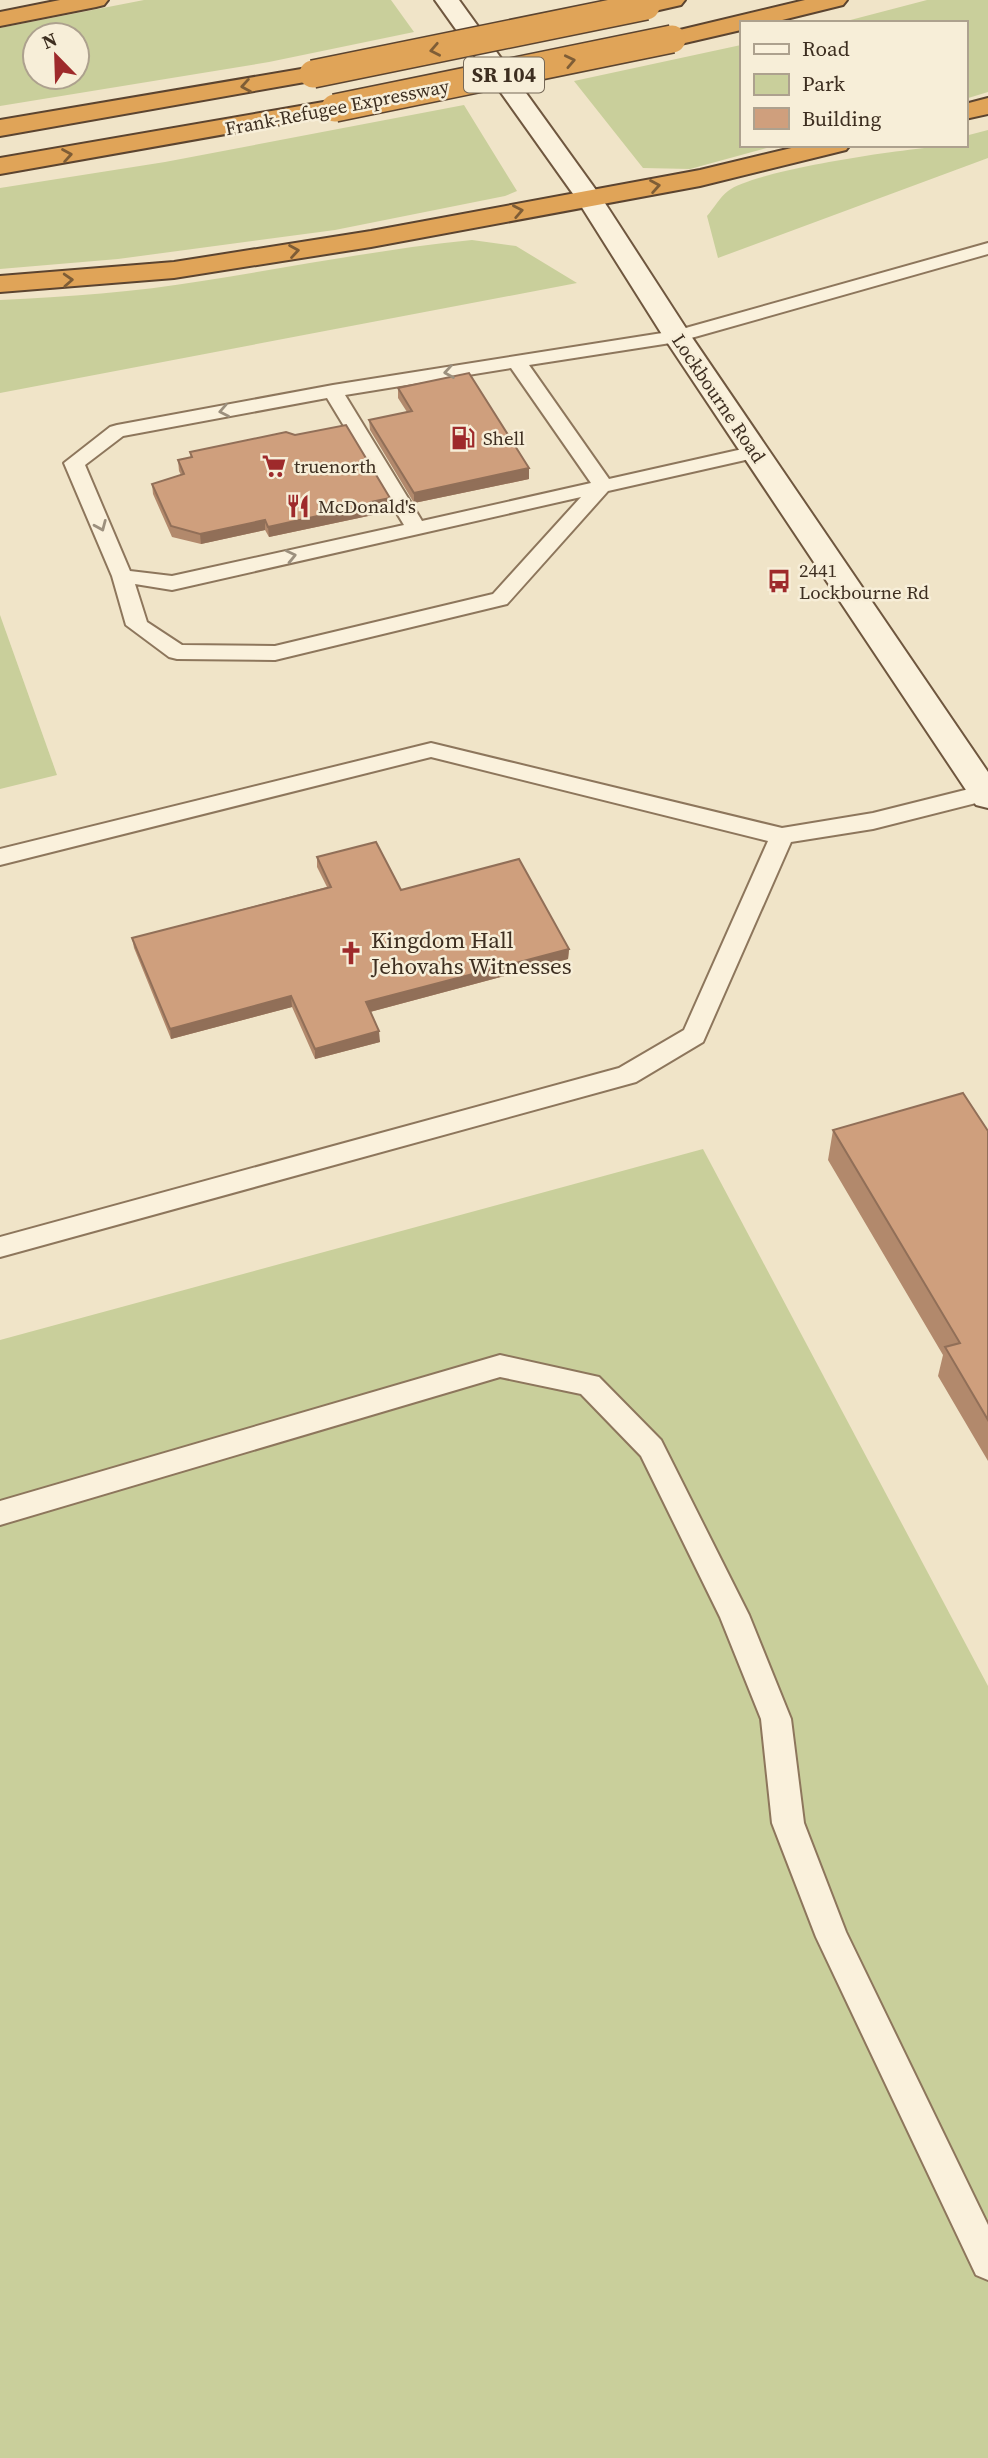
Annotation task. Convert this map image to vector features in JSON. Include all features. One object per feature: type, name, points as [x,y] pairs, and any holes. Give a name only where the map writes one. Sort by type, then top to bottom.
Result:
[{"type":"highway","points":[[0,19],[96,0]]},
{"type":"highway","name":"Frank-Refugee Expressway","points":[[0,128],[313,74],[673,0]]},
{"type":"highway","name":"Frank-Refugee Expressway","points":[[747,21],[835,0]]},
{"type":"highway","name":"Frank-Refugee Expressway","points":[[0,166],[335,108],[740,23]]},
{"type":"highway","points":[[967,112],[988,106]]},
{"type":"highway","points":[[0,284],[174,270],[371,239],[700,178],[829,147]]},
{"type":"main road","name":"Lockbourne Road","points":[[447,0],[588,197],[677,336],[987,795]]},
{"type":"lane","points":[[603,485],[500,599],[275,653],[177,652],[137,625],[122,576],[74,463],[117,431],[333,391],[677,336],[988,248]]},
{"type":"lane","points":[[516,361],[603,485]]},
{"type":"lane","points":[[333,391],[416,527]]},
{"type":"lane","points":[[122,576],[172,583],[756,452]]},
{"type":"lane","points":[[0,857],[431,750],[782,836],[873,821],[987,795]]},
{"type":"lane","points":[[0,1247],[627,1075],[694,1036],[782,836]]},
{"type":"lane","points":[[0,1513],[500,1366],[589,1385],[651,1447],[734,1615],[776,1719],[788,1823],[832,1937],[988,2263]]},
{"type":"green space","points":[[144,0],[391,0],[414,32],[269,62],[0,106],[0,28],[21,24],[21,91],[91,91],[91,21],[36,21]]},
{"type":"green space","points":[[927,0],[988,0],[988,92],[967,98],[967,21],[847,21]]},
{"type":"green space","points":[[740,45],[740,147],[771,147],[690,169],[643,168],[574,81]]},
{"type":"green space","points":[[464,105],[517,191],[505,196],[335,230],[118,259],[0,269],[0,188],[165,162]]},
{"type":"green space","points":[[988,130],[988,158],[718,258],[707,216],[728,191],[771,175],[842,160],[915,149],[967,147],[967,135]]},
{"type":"green space","points":[[472,240],[516,246],[577,283],[0,393],[0,300],[152,288],[370,253]]},
{"type":"green space","points":[[0,615],[57,775],[0,789]]},
{"type":"green space","points":[[703,1149],[988,1686],[988,2458],[0,2458],[0,1340]]},
{"type":"building","name":"Shell","points":[[469,373],[529,468],[414,493],[369,420],[412,411],[398,388]]},
{"type":"building","points":[[346,425],[390,498],[268,527],[265,520],[200,534],[171,526],[152,484],[184,474],[178,460],[192,457],[190,452],[286,432],[295,435]]},
{"type":"building","name":"Kingdom Hall Jehovahs Witnesses","points":[[376,842],[401,890],[519,859],[569,949],[366,1002],[379,1031],[315,1049],[291,996],[170,1029],[132,938],[331,887],[317,857]]},
{"type":"building","points":[[963,1093],[988,1131],[988,1420],[945,1347],[960,1343],[833,1130]]},
{"type":"place","name":"Shell","points":[[463,438]]},
{"type":"place","name":"truenorth","points":[[274,466]]},
{"type":"place","name":"McDonald's","points":[[298,506]]},
{"type":"place","name":"2441 Lockbourne Rd","points":[[779,581]]},
{"type":"place","name":"Kingdom Hall Jehovahs Witnesses","points":[[351,953]]}]
